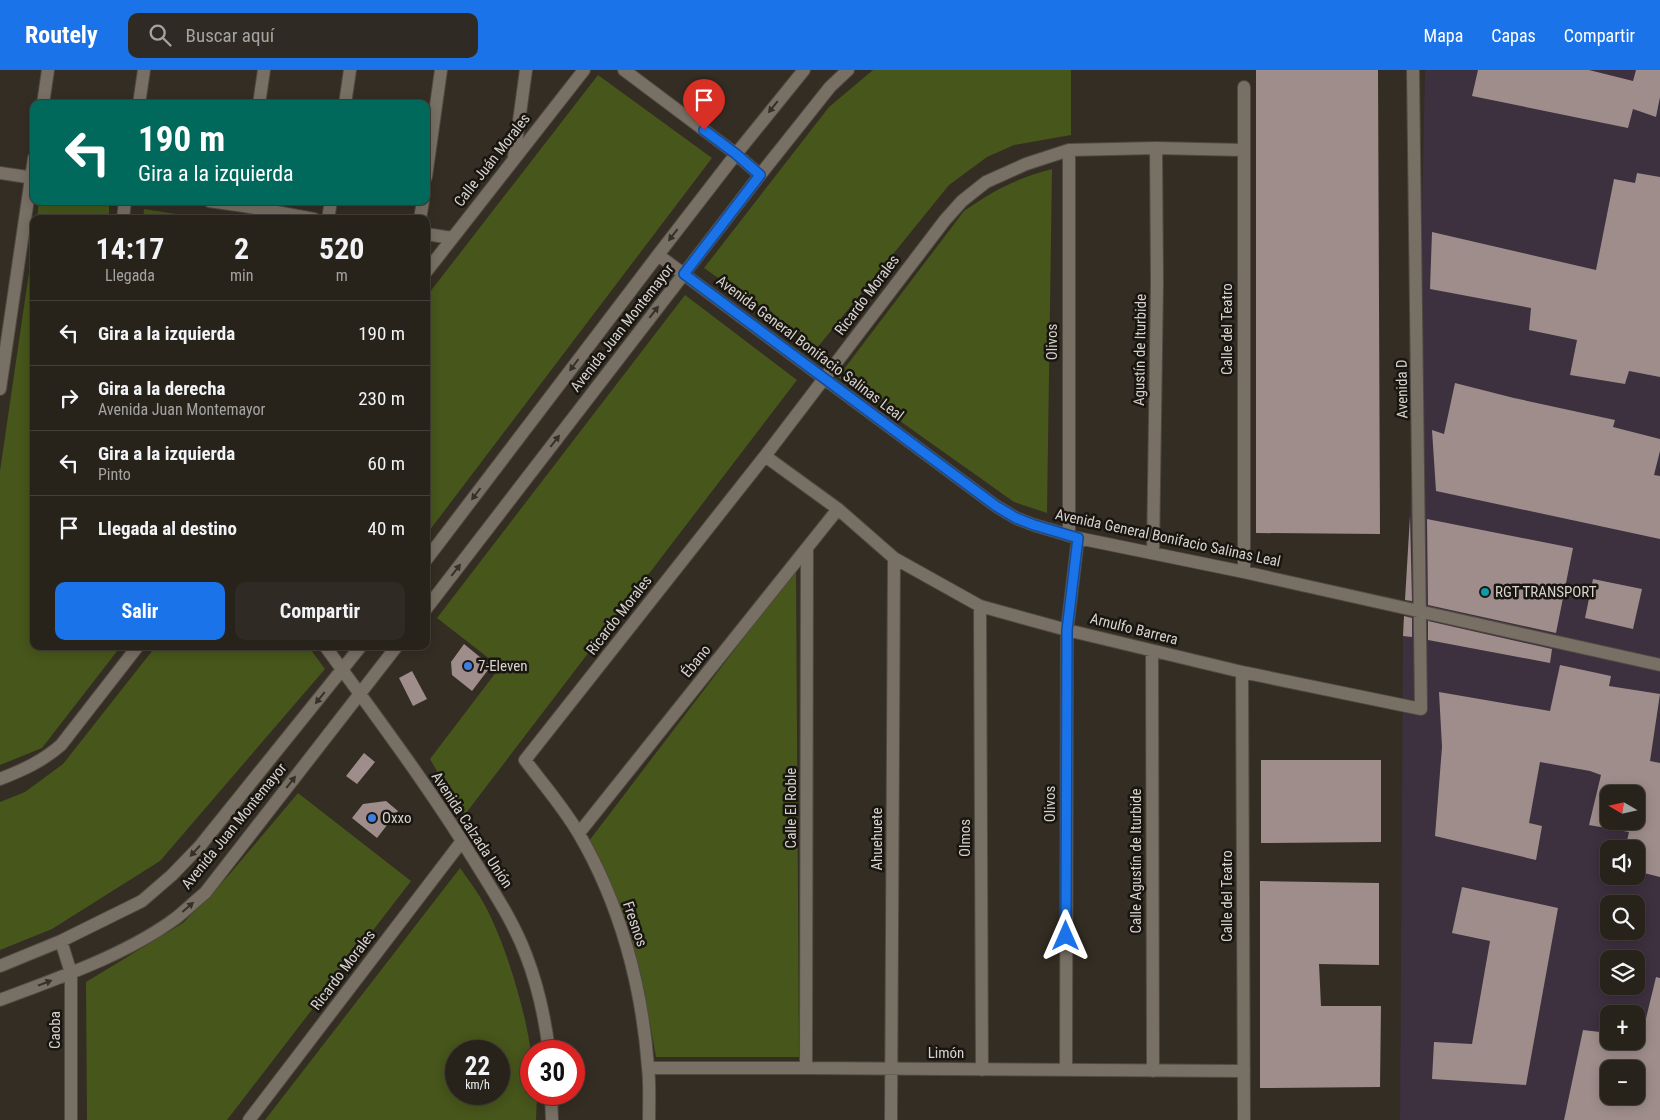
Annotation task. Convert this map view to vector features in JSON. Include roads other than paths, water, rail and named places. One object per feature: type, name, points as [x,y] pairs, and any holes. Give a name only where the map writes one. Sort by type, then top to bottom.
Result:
[{"type":"street","points":[[44,100],[48,70]]},
{"type":"street","points":[[140,100],[144,70]]},
{"type":"street","points":[[260,100],[264,70]]},
{"type":"street","points":[[346,100],[350,70]]},
{"type":"street","points":[[430,148],[441,70]]},
{"type":"street","points":[[513,158],[526,70]]},
{"type":"street","name":"Calle Juán Morales","points":[[430,267],[513,158],[584,70]]},
{"type":"street","points":[[624,70],[736,154],[760,175]]},
{"type":"street","name":"Avenida Juan Montemayor","points":[[430,555],[658,255],[804,70]]},
{"type":"street","name":"Avenida Juan Montemayor","points":[[430,604],[760,175],[830,87],[848,70]]},
{"type":"street","name":"Avenida D","points":[[1413,70],[1421,709]]},
{"type":"street","name":"Calle del Teatro","points":[[1244,87],[1244,572]]},
{"type":"street","name":"Ricardo Morales","points":[[525,760],[765,456],[939,228],[962,201],[986,182],[1005,172],[1069,150],[1156,148],[1243,150]]},
{"type":"street","name":"Agustín de Iturbide","points":[[1153,553],[1157,282],[1156,148]]},
{"type":"street","name":"Olivos","points":[[1066,1070],[1067,630],[1074,536],[1069,150]]},
{"type":"street","points":[[0,172],[30,177]]},
{"type":"street","points":[[0,389],[30,190]]},
{"type":"street","points":[[249,205],[295,215]]},
{"type":"street","points":[[430,235],[452,238]]},
{"type":"street","name":"Avenida General Bonifacio Salinas Leal","points":[[658,255],[996,506],[1016,518],[1074,536],[1660,665]]},
{"type":"street","name":"Arnulfo Barrera","points":[[765,456],[838,509],[894,558],[980,606],[1152,651],[1242,672],[1421,709]]},
{"type":"street","name":"Ébano","points":[[579,833],[838,509]]},
{"type":"street","name":"Calle El Roble","points":[[806,1068],[807,549]]},
{"type":"street","name":"Ahuehuete","points":[[891,1120],[894,558]]},
{"type":"street","name":"Olmos","points":[[980,606],[982,1070]]},
{"type":"street","points":[[0,779],[36,764],[61,745],[135,650]]},
{"type":"street","name":"Avenida Calzada Unión","points":[[328,650],[399,747],[462,841],[511,921],[526,955],[545,1018],[548,1040]]},
{"type":"street","name":"Avenida Juan Montemayor","points":[[0,966],[61,941],[142,901],[172,876],[200,846],[358,650]]},
{"type":"street","name":"Avenida Juan Montemayor","points":[[0,1000],[71,973],[134,944],[176,918],[205,893],[394,650]]},
{"type":"street","name":"Calle Agustín de Iturbide","points":[[1152,651],[1153,1071]]},
{"type":"street","name":"Calle del Teatro","points":[[1242,672],[1244,1120]]},
{"type":"street","name":"Fresnos","points":[[525,760],[579,833],[598,871],[626,944],[637,984],[644,1029],[648,1068],[649,1120]]},
{"type":"street","name":"Ricardo Morales","points":[[249,1120],[462,841]]},
{"type":"street","name":"Caoba","points":[[61,941],[71,973],[71,1120]]},
{"type":"street","name":"Limón","points":[[648,1068],[1244,1071]]},
{"type":"street","points":[[551,1105],[552,1120]]},
{"type":"place","name":"RGT TRANSPORT","points":[[1485,592]]},
{"type":"place","name":"7-Eleven","points":[[468,666]]},
{"type":"place","name":"Oxxo","points":[[372,818]]}]
